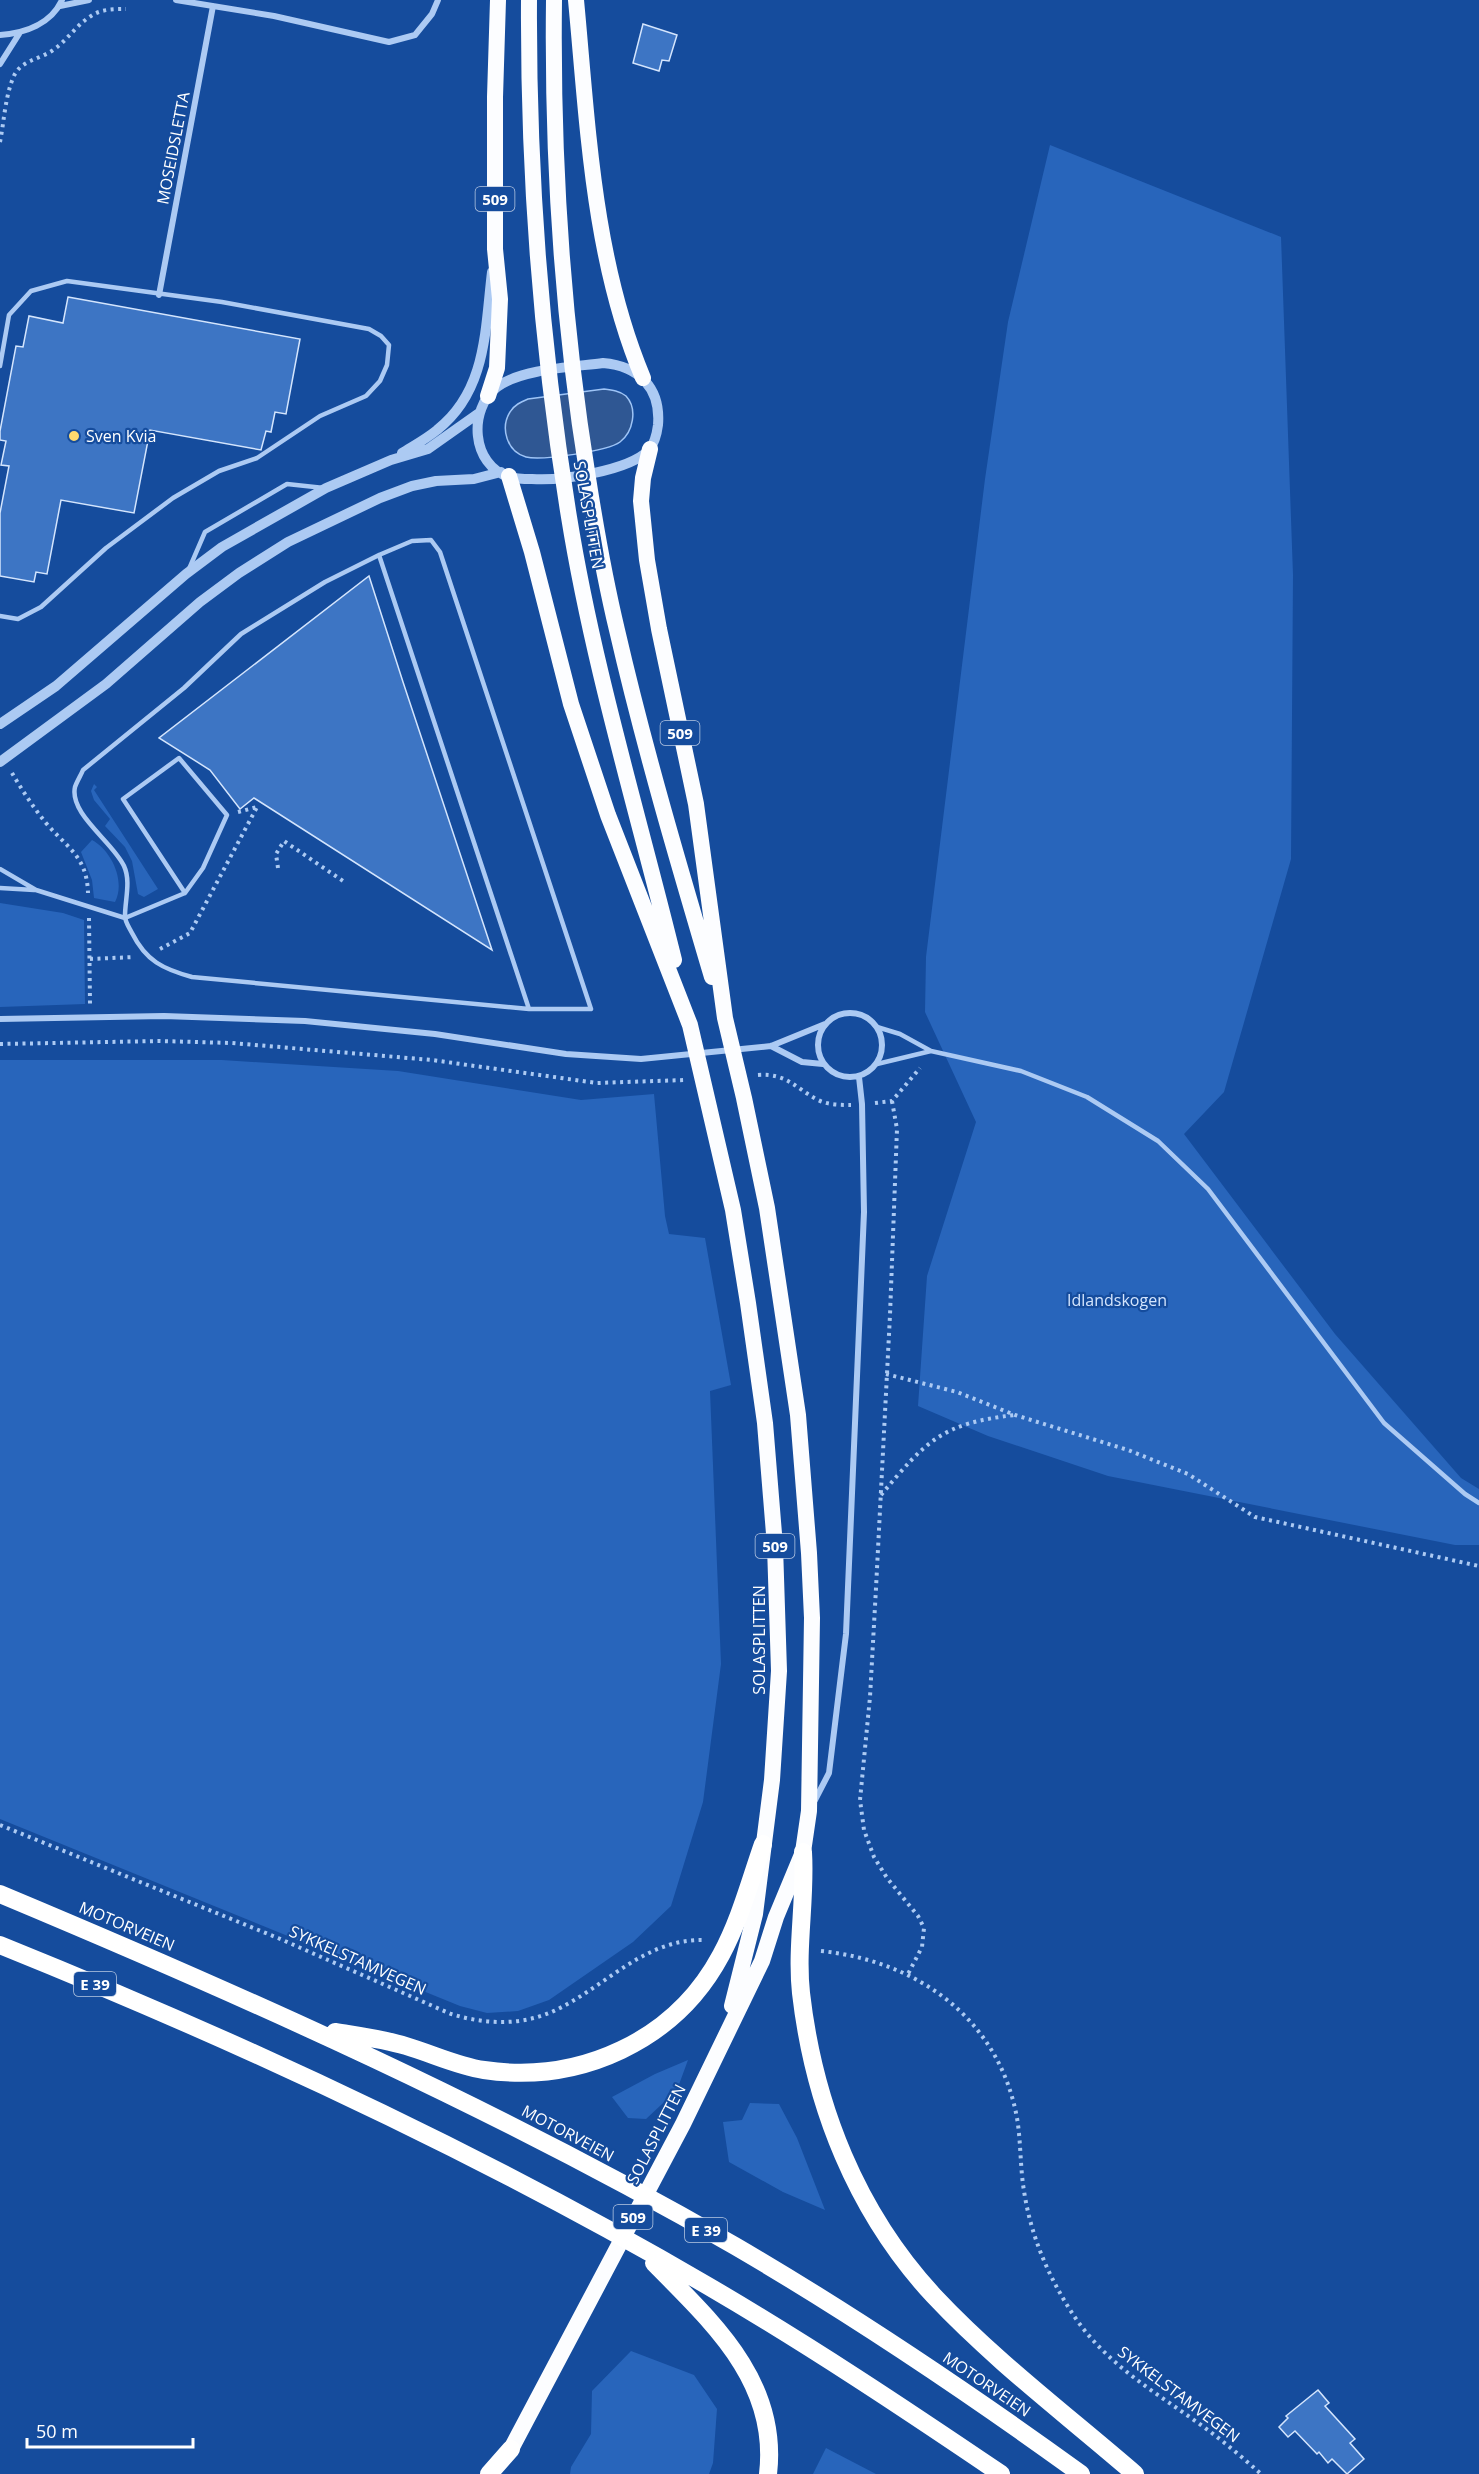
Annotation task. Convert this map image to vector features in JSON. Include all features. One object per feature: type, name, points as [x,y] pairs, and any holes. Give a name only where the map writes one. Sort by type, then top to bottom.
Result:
[{"type":"highway","name":"509","points":[[488,396],[496,368],[501,299],[495,249],[495,98],[498,0]]},
{"type":"highway","name":"SOLASPLITTEN","points":[[529,0],[528,98],[536,247],[544,331],[569,519],[594,639],[690,1024],[733,1210],[765,1423],[775,1546],[777,1701],[772,1780],[755,1914],[724,2037]]},
{"type":"highway","name":"SOLASPLITTEN","points":[[511,2449],[683,2124],[762,1961],[776,1917],[803,1852],[809,1811],[812,1687],[810,1553],[798,1415],[767,1208],[725,1018],[666,822],[616,629],[594,514],[567,328],[559,245],[553,113],[554,0]]},
{"type":"highway","points":[[576,0],[602,236],[619,312],[643,378]]},
{"type":"highway","name":"509","points":[[650,448],[643,478],[641,501],[647,560],[659,629],[696,804],[725,1018]]},
{"type":"highway","name":"509","points":[[505,474],[530,542],[571,704],[585,747],[608,815],[690,1024]]},
{"type":"highway","name":"E 39","points":[[307,2026],[406,2046],[456,2064],[504,2072],[553,2071],[605,2058],[633,2045],[674,2016],[707,1978],[727,1944],[763,1844]]},
{"type":"highway","points":[[803,1852],[805,1883],[800,1958],[801,1990],[811,2058],[831,2126],[864,2199],[905,2261],[949,2311],[1135,2474]]},
{"type":"highway","name":"MOTORVEIEN","points":[[0,1894],[307,2026],[500,2119],[736,2247],[898,2347],[1081,2474]]},
{"type":"highway","name":"E 39","points":[[0,1945],[81,1977],[335,2091],[525,2186],[639,2247],[787,2333],[1001,2474]]},
{"type":"highway","name":"E 39","points":[[639,2247],[711,2323],[747,2369],[763,2407],[768,2427],[770,2448],[768,2474]]},
{"type":"highway","points":[[489,2474],[511,2449]]},
{"type":"highway","points":[[506,2474],[511,2449]]},
{"type":"street","points":[[0,35],[19,34],[42,24],[61,3],[89,0]]},
{"type":"street","points":[[176,0],[214,3],[389,42],[415,35],[432,14],[438,0]]},
{"type":"street","name":"MOSEIDSLETTA","points":[[159,294],[214,3]]},
{"type":"street","points":[[0,64],[19,34]]},
{"type":"street","points":[[391,460],[438,429],[456,410],[472,387],[481,361],[488,325],[488,300],[495,249]]},
{"type":"street","points":[[0,762],[106,684],[200,602],[239,573],[288,542],[370,502],[412,486],[436,481],[474,479],[505,474],[543,480],[615,468],[638,459],[650,448],[658,431],[659,410],[653,392],[643,378],[617,364],[603,363],[521,376],[497,387],[488,396],[479,413],[477,432],[481,450],[505,474]]},
{"type":"street","points":[[0,724],[56,686],[186,574],[222,547],[326,488],[391,460],[428,449],[479,413]]},
{"type":"street","points":[[0,1019],[164,1016],[305,1021],[435,1034],[566,1054],[641,1059],[771,1046],[846,1013],[858,1014],[877,1027],[882,1046],[877,1064],[859,1077],[840,1076],[823,1065],[802,1062],[771,1046]]},
{"type":"street","points":[[823,1065],[817,1048],[820,1032],[825,1024]]},
{"type":"street","points":[[809,1811],[829,1773],[846,1634],[864,1212],[862,1104],[859,1077]]},
{"type":"lane","points":[[0,366],[9,315],[31,291],[67,281],[222,302],[369,329],[381,336],[389,345],[387,365],[380,381],[366,396],[320,416],[257,458],[219,471],[173,498],[106,548],[41,607],[18,619],[0,616]]},
{"type":"lane","points":[[186,574],[205,532],[287,484],[326,488]]},
{"type":"lane","points":[[431,540],[440,552],[591,1009],[529,1009],[192,977],[168,970],[147,956],[125,918],[128,893],[126,869],[115,850],[77,806],[75,787],[83,770],[184,688],[240,634],[325,582],[379,555],[412,541],[431,540]]},
{"type":"lane","points":[[379,555],[529,1009]]},
{"type":"lane","points":[[0,869],[36,890],[125,918],[185,892],[203,868],[227,815],[178,758],[123,799],[185,892]]},
{"type":"lane","points":[[0,888],[36,890]]},
{"type":"lane","points":[[877,1027],[900,1034],[931,1051],[1021,1071],[1087,1097],[1158,1141],[1208,1189],[1384,1423],[1479,1503]]},
{"type":"lane","points":[[877,1064],[931,1051]]},
{"type":"path","points":[[0,142],[9,92],[13,78],[19,69],[28,62],[53,51],[92,15],[108,9],[126,9]]},
{"type":"path","points":[[11,772],[47,824],[79,858],[87,879],[90,1004]]},
{"type":"path","points":[[227,815],[258,807]]},
{"type":"path","points":[[278,868],[276,854],[284,841],[343,881]]},
{"type":"path","points":[[0,1044],[160,1041],[232,1043],[432,1060],[597,1083],[691,1079]]},
{"type":"path","points":[[871,1104],[892,1101],[916,1071]]},
{"type":"path","points":[[749,1076],[773,1074],[794,1083],[818,1100],[830,1104],[852,1105]]},
{"type":"path","points":[[892,1101],[897,1128],[886,1374],[870,1697],[860,1800],[864,1830],[874,1857],[887,1878],[918,1916],[924,1928],[922,1947],[908,1974]]},
{"type":"path","points":[[886,1374],[957,1392],[1016,1415],[1128,1450],[1188,1474],[1255,1517],[1479,1566]]},
{"type":"path","points":[[880,1496],[908,1462],[933,1439],[963,1424],[981,1419],[1016,1415]]},
{"type":"path","name":"SYKKELSTAMVEGEN","points":[[0,1825],[278,1938],[451,2014],[470,2020],[509,2023],[538,2017],[565,2006],[641,1955],[668,1945],[705,1940]]},
{"type":"path","name":"SYKKELSTAMVEGEN","points":[[821,1952],[868,1959],[908,1974],[935,1990],[978,2030],[998,2062],[1017,2118],[1024,2191],[1034,2236],[1053,2281],[1076,2318],[1100,2349],[1131,2377],[1200,2424],[1261,2474]]},
{"type":"green space","name":"Idlandskogen","points":[[1050,145],[1281,237],[1293,575],[1291,859],[1224,1092],[1184,1134],[1335,1334],[1461,1478],[1479,1489],[1479,1545],[1455,1545],[1108,1476],[988,1436],[918,1406],[927,1276],[976,1122],[925,1012],[926,957],[985,479],[1008,322]]},
{"type":"green space","points":[[94,784],[97,787],[94,790],[158,889],[144,897],[138,894],[132,861],[125,847],[105,826],[110,819],[94,800],[91,791]]},
{"type":"green space","points":[[92,840],[111,858],[115,867],[119,885],[115,902],[94,898],[92,880],[81,852]]},
{"type":"green space","points":[[0,903],[63,913],[84,920],[85,1004],[0,1007]]},
{"type":"green space","points":[[0,1060],[222,1060],[398,1071],[581,1100],[654,1094],[665,1216],[669,1234],[705,1238],[731,1385],[710,1391],[721,1664],[703,1802],[671,1906],[633,1942],[549,2000],[518,2011],[487,2013],[460,2006],[0,1819]]},
{"type":"green space","points":[[688,2060],[677,2090],[646,2119],[628,2118],[612,2097],[655,2074]]},
{"type":"green space","points":[[750,2103],[779,2104],[797,2138],[825,2210],[783,2192],[729,2162],[723,2122],[742,2120]]},
{"type":"green space","points":[[631,2351],[694,2375],[717,2409],[713,2463],[709,2474],[570,2474],[571,2467],[591,2434],[592,2391]]},
{"type":"green space","points":[[826,2448],[876,2474],[813,2474]]},
{"type":"shaded area","points":[[604,389],[624,394],[632,407],[631,426],[620,442],[589,452],[545,458],[526,457],[510,445],[506,432],[507,418],[518,404],[528,399]]},
{"type":"building","points":[[643,24],[677,35],[669,61],[662,60],[659,71],[633,63]]},
{"type":"building","name":"Sven Kvia","points":[[68,297],[300,339],[286,414],[275,412],[271,432],[266,431],[261,450],[150,430],[134,513],[61,500],[47,574],[36,572],[34,582],[0,576],[0,513],[9,466],[1,465],[6,441],[0,440],[0,431],[16,346],[23,347],[29,316],[63,323]]},
{"type":"building","points":[[369,576],[492,950],[254,798],[240,809],[210,770],[159,738]]},
{"type":"building","points":[[1318,2390],[1329,2403],[1325,2406],[1355,2439],[1350,2443],[1364,2459],[1347,2474],[1332,2459],[1328,2463],[1319,2452],[1317,2454],[1295,2431],[1288,2437],[1279,2427],[1288,2418],[1286,2416]]},
{"type":"place","name":"Sven Kvia","points":[[74,436]]}]
